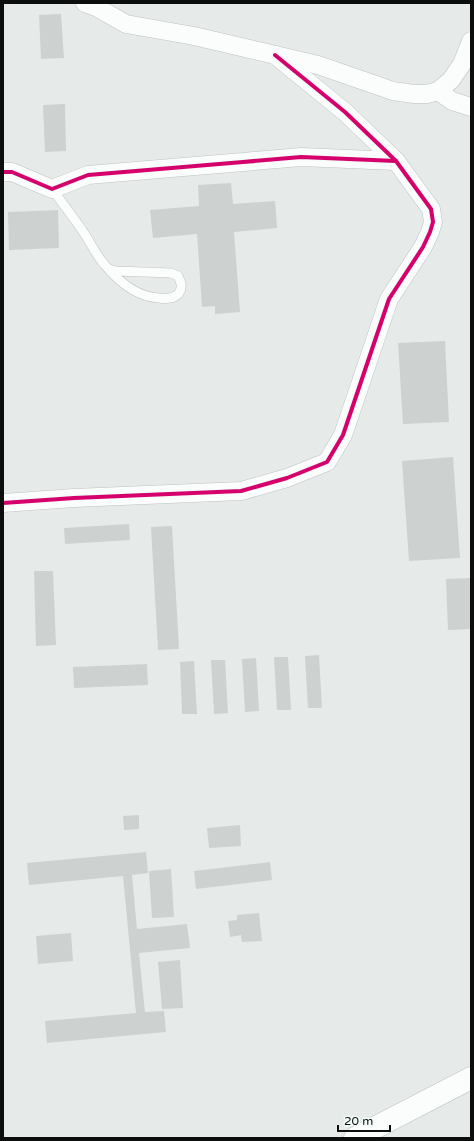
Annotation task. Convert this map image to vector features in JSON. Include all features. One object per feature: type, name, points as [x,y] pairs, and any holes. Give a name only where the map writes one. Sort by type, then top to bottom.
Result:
[{"type":"main road","points":[[355,1138],[471,1078]]},
{"type":"street","points":[[84,3],[96,7],[126,24],[194,36],[318,65],[393,91],[414,94],[427,94],[438,91],[451,80],[462,64],[471,41]]},
{"type":"street","points":[[3,503],[240,491],[287,478],[327,462],[343,435],[389,299],[423,247],[433,222],[430,209],[396,161],[345,112],[275,55]]},
{"type":"street","points":[[438,91],[452,101],[471,107]]},
{"type":"street","points":[[3,172],[12,172],[52,189],[88,175],[250,161],[301,157],[396,161]]},
{"type":"lane","points":[[52,189],[84,232],[103,264],[109,270],[122,283],[151,298],[168,299],[176,296],[181,290],[181,282],[178,276],[171,273],[116,272],[109,270]]},
{"type":"building","points":[[61,14],[64,58],[41,59],[39,15]]},
{"type":"building","points":[[65,104],[66,151],[45,152],[43,105]]},
{"type":"building","points":[[231,183],[233,204],[275,201],[277,228],[234,232],[240,312],[215,314],[215,306],[202,307],[197,234],[153,238],[150,210],[199,206],[198,185]]},
{"type":"building","points":[[58,210],[59,248],[9,250],[8,212]]},
{"type":"building","points":[[445,341],[449,422],[403,424],[398,343]]},
{"type":"building","points":[[453,457],[460,558],[409,561],[402,461]]},
{"type":"building","points":[[129,524],[130,540],[65,544],[64,528]]},
{"type":"building","points":[[172,526],[179,649],[158,650],[151,527]]},
{"type":"building","points":[[34,571],[53,571],[56,645],[36,646]]},
{"type":"building","points":[[471,578],[471,629],[448,630],[446,579]]},
{"type":"building","points":[[319,655],[322,708],[308,708],[305,656]]},
{"type":"building","points":[[274,657],[288,657],[291,710],[277,710]]},
{"type":"building","points":[[256,658],[259,711],[245,712],[242,659]]},
{"type":"building","points":[[211,660],[225,660],[228,713],[214,714]]},
{"type":"building","points":[[194,661],[197,714],[182,714],[180,662]]},
{"type":"building","points":[[147,664],[148,685],[74,688],[73,667]]},
{"type":"building","points":[[139,815],[139,829],[124,830],[123,816]]},
{"type":"building","points":[[240,825],[241,846],[209,848],[207,828]]},
{"type":"building","points":[[146,852],[148,873],[132,875],[137,929],[187,924],[190,948],[139,953],[145,1012],[164,1011],[166,1032],[47,1043],[45,1021],[136,1013],[123,876],[29,885],[27,863]]},
{"type":"building","points":[[270,862],[272,880],[196,889],[194,871]]},
{"type":"building","points":[[171,869],[174,917],[152,918],[149,871]]},
{"type":"building","points":[[259,913],[262,941],[242,942],[241,935],[230,937],[228,921],[237,920],[237,915]]},
{"type":"building","points":[[71,933],[73,961],[38,964],[36,936]]},
{"type":"building","points":[[180,960],[183,1008],[162,1009],[158,962]]},
{"type":"cycle path","points":[[3,503],[74,498],[241,491],[287,478],[327,462],[343,435],[389,299],[423,247],[433,222],[431,209],[396,161],[345,112],[275,55]]},
{"type":"cycle path","points":[[3,172],[12,172],[52,189],[88,175],[301,157],[396,161]]}]
